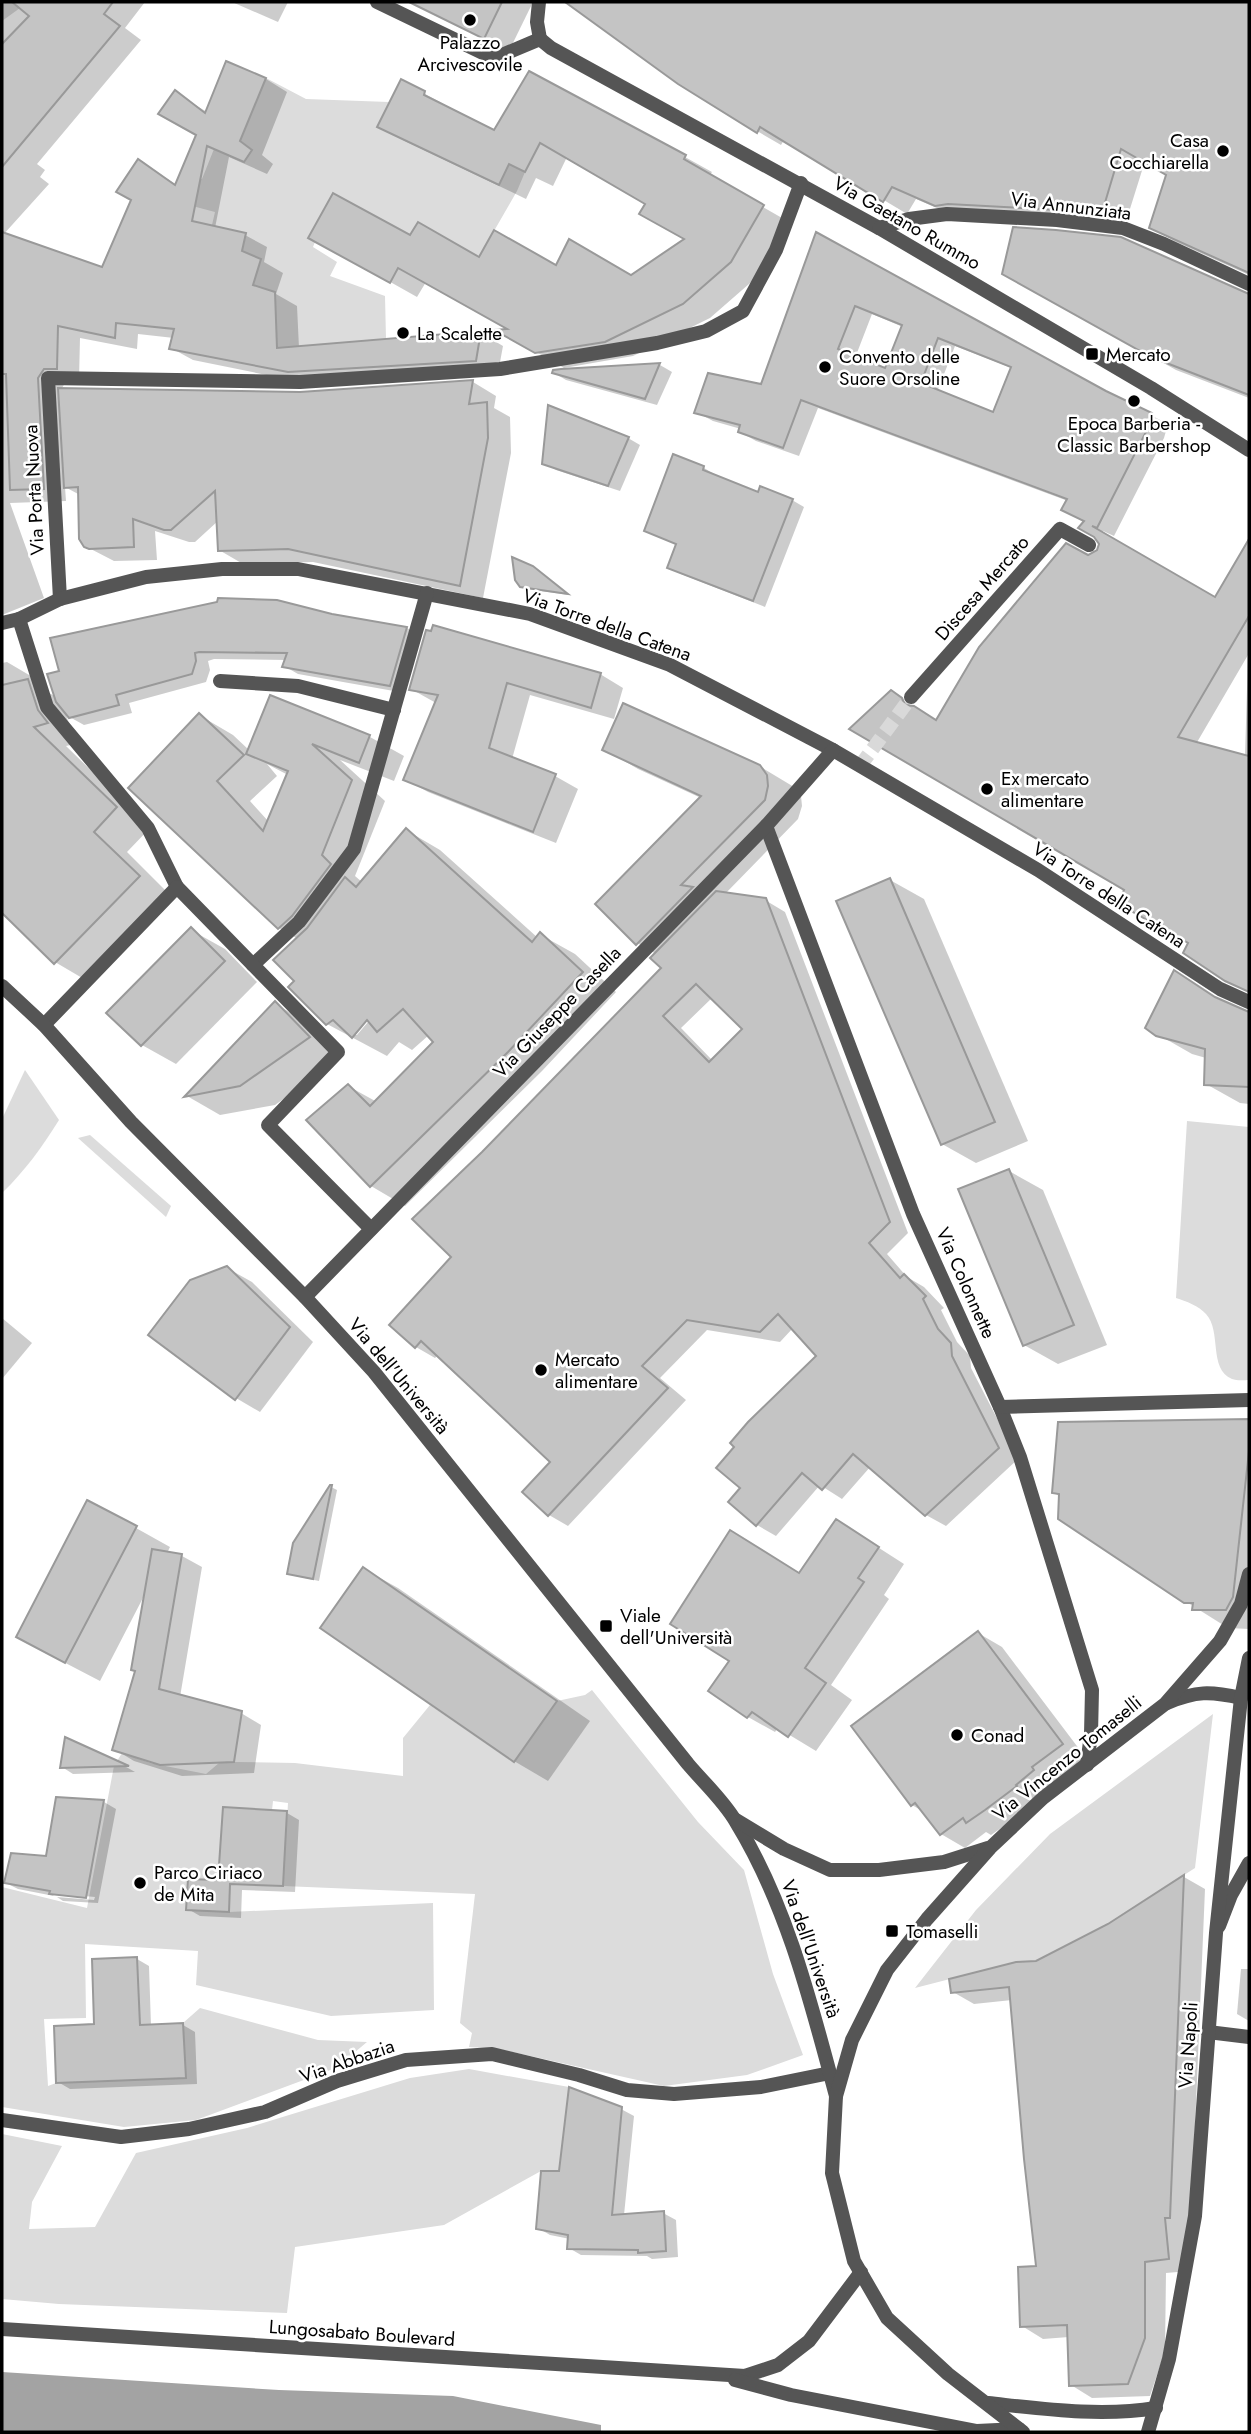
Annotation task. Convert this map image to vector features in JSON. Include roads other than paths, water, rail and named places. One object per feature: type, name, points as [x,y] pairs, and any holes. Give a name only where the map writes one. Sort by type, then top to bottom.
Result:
[{"type":"street","points":[[377,2],[488,55],[502,55],[540,39],[537,22],[539,2]]},
{"type":"street","name":"Via Gaetano Rummo","points":[[540,39],[558,52],[879,228],[1151,388],[1249,450]]},
{"type":"street","name":"Via Porta Nuova","points":[[60,599],[48,378],[300,382],[500,369],[657,343],[706,331],[744,311],[776,250],[800,183]]},
{"type":"street","name":"Via Annunziata","points":[[879,228],[909,219],[947,214],[1057,220],[1123,228],[1249,284]]},
{"type":"street","name":"Discesa Mercato","points":[[911,697],[1060,528],[1089,545]]},
{"type":"street","name":"Via Torre della Catena","points":[[2,623],[19,619],[60,599],[146,577],[222,569],[298,569],[530,614],[670,665],[833,750],[1038,870],[1220,989],[1249,1002]]},
{"type":"street","points":[[253,965],[299,922],[354,849],[427,593]]},
{"type":"street","points":[[19,619],[47,707],[148,828],[177,887],[338,1052],[268,1125],[371,1229]]},
{"type":"street","points":[[220,681],[298,686],[394,710]]},
{"type":"street","name":"Via Giuseppe Casella","points":[[305,1297],[766,826],[833,750]]},
{"type":"street","name":"Via Colonnette","points":[[766,826],[913,1214],[1020,1457],[1092,1690],[1087,1765]]},
{"type":"street","points":[[44,1025],[177,887]]},
{"type":"street","name":"Via dell'Università","points":[[2,986],[44,1025],[131,1122],[305,1297],[374,1372],[735,1819],[768,1881],[799,1967],[836,2096]]},
{"type":"street","points":[[1000,1407],[1249,1399]]},
{"type":"street","points":[[1165,1704],[1220,1642],[1241,1605],[1249,1574]]},
{"type":"street","name":"Via Napoli","points":[[1148,2432],[1174,2334],[1195,2216],[1216,1933],[1249,1658]]},
{"type":"street","points":[[1165,1704],[1190,1694],[1218,1693],[1245,1699]]},
{"type":"street","name":"Via Vincenzo Tomaselli","points":[[1021,2431],[948,2374],[887,2318],[861,2272],[855,2261],[832,2173],[836,2096],[852,2040],[887,1970],[927,1919],[990,1848],[1043,1798],[1165,1704]]},
{"type":"street","name":"Via dell'Università","points":[[735,1819],[784,1849],[830,1870],[878,1870],[944,1862],[990,1848]]},
{"type":"street","points":[[1216,1933],[1231,1895],[1249,1863]]},
{"type":"street","points":[[1208,2032],[1249,2036]]},
{"type":"street","name":"Via Abbazia","points":[[2,2120],[121,2137],[189,2129],[265,2112],[337,2081],[406,2060],[492,2054],[579,2075],[627,2090],[674,2094],[761,2087],[830,2073]]},
{"type":"street","name":"Lungosabato Boulevard","points":[[2,2329],[745,2376],[778,2365],[809,2341],[861,2272]]},
{"type":"street","name":"Lungosabato Boulevard","points":[[720,2376],[790,2395],[977,2431],[1021,2431]]},
{"type":"street","points":[[986,2403],[1105,2412],[1156,2408]]},
{"type":"tunnel","points":[[860,766],[911,697]]},
{"type":"place","name":"Palazzo Arcivescovile","points":[[470,20]]},
{"type":"place","name":"Casa Cocchiarella","points":[[1223,151]]},
{"type":"place","name":"La Scalette","points":[[403,333]]},
{"type":"place","name":"Mercato","points":[[1092,354]]},
{"type":"place","name":"Convento delle Suore Orsoline","points":[[825,367]]},
{"type":"place","name":"Epoca Barberia - Classic Barbershop","points":[[1134,401]]},
{"type":"place","name":"Ex mercato alimentare","points":[[987,789]]},
{"type":"place","name":"Mercato alimentare","points":[[541,1370]]},
{"type":"place","name":"Viale dell'Università","points":[[606,1626]]},
{"type":"place","name":"Conad","points":[[957,1735]]},
{"type":"place","name":"Parco Ciriaco de Mita","points":[[140,1883]]},
{"type":"place","name":"Tomaselli","points":[[892,1931]]}]
